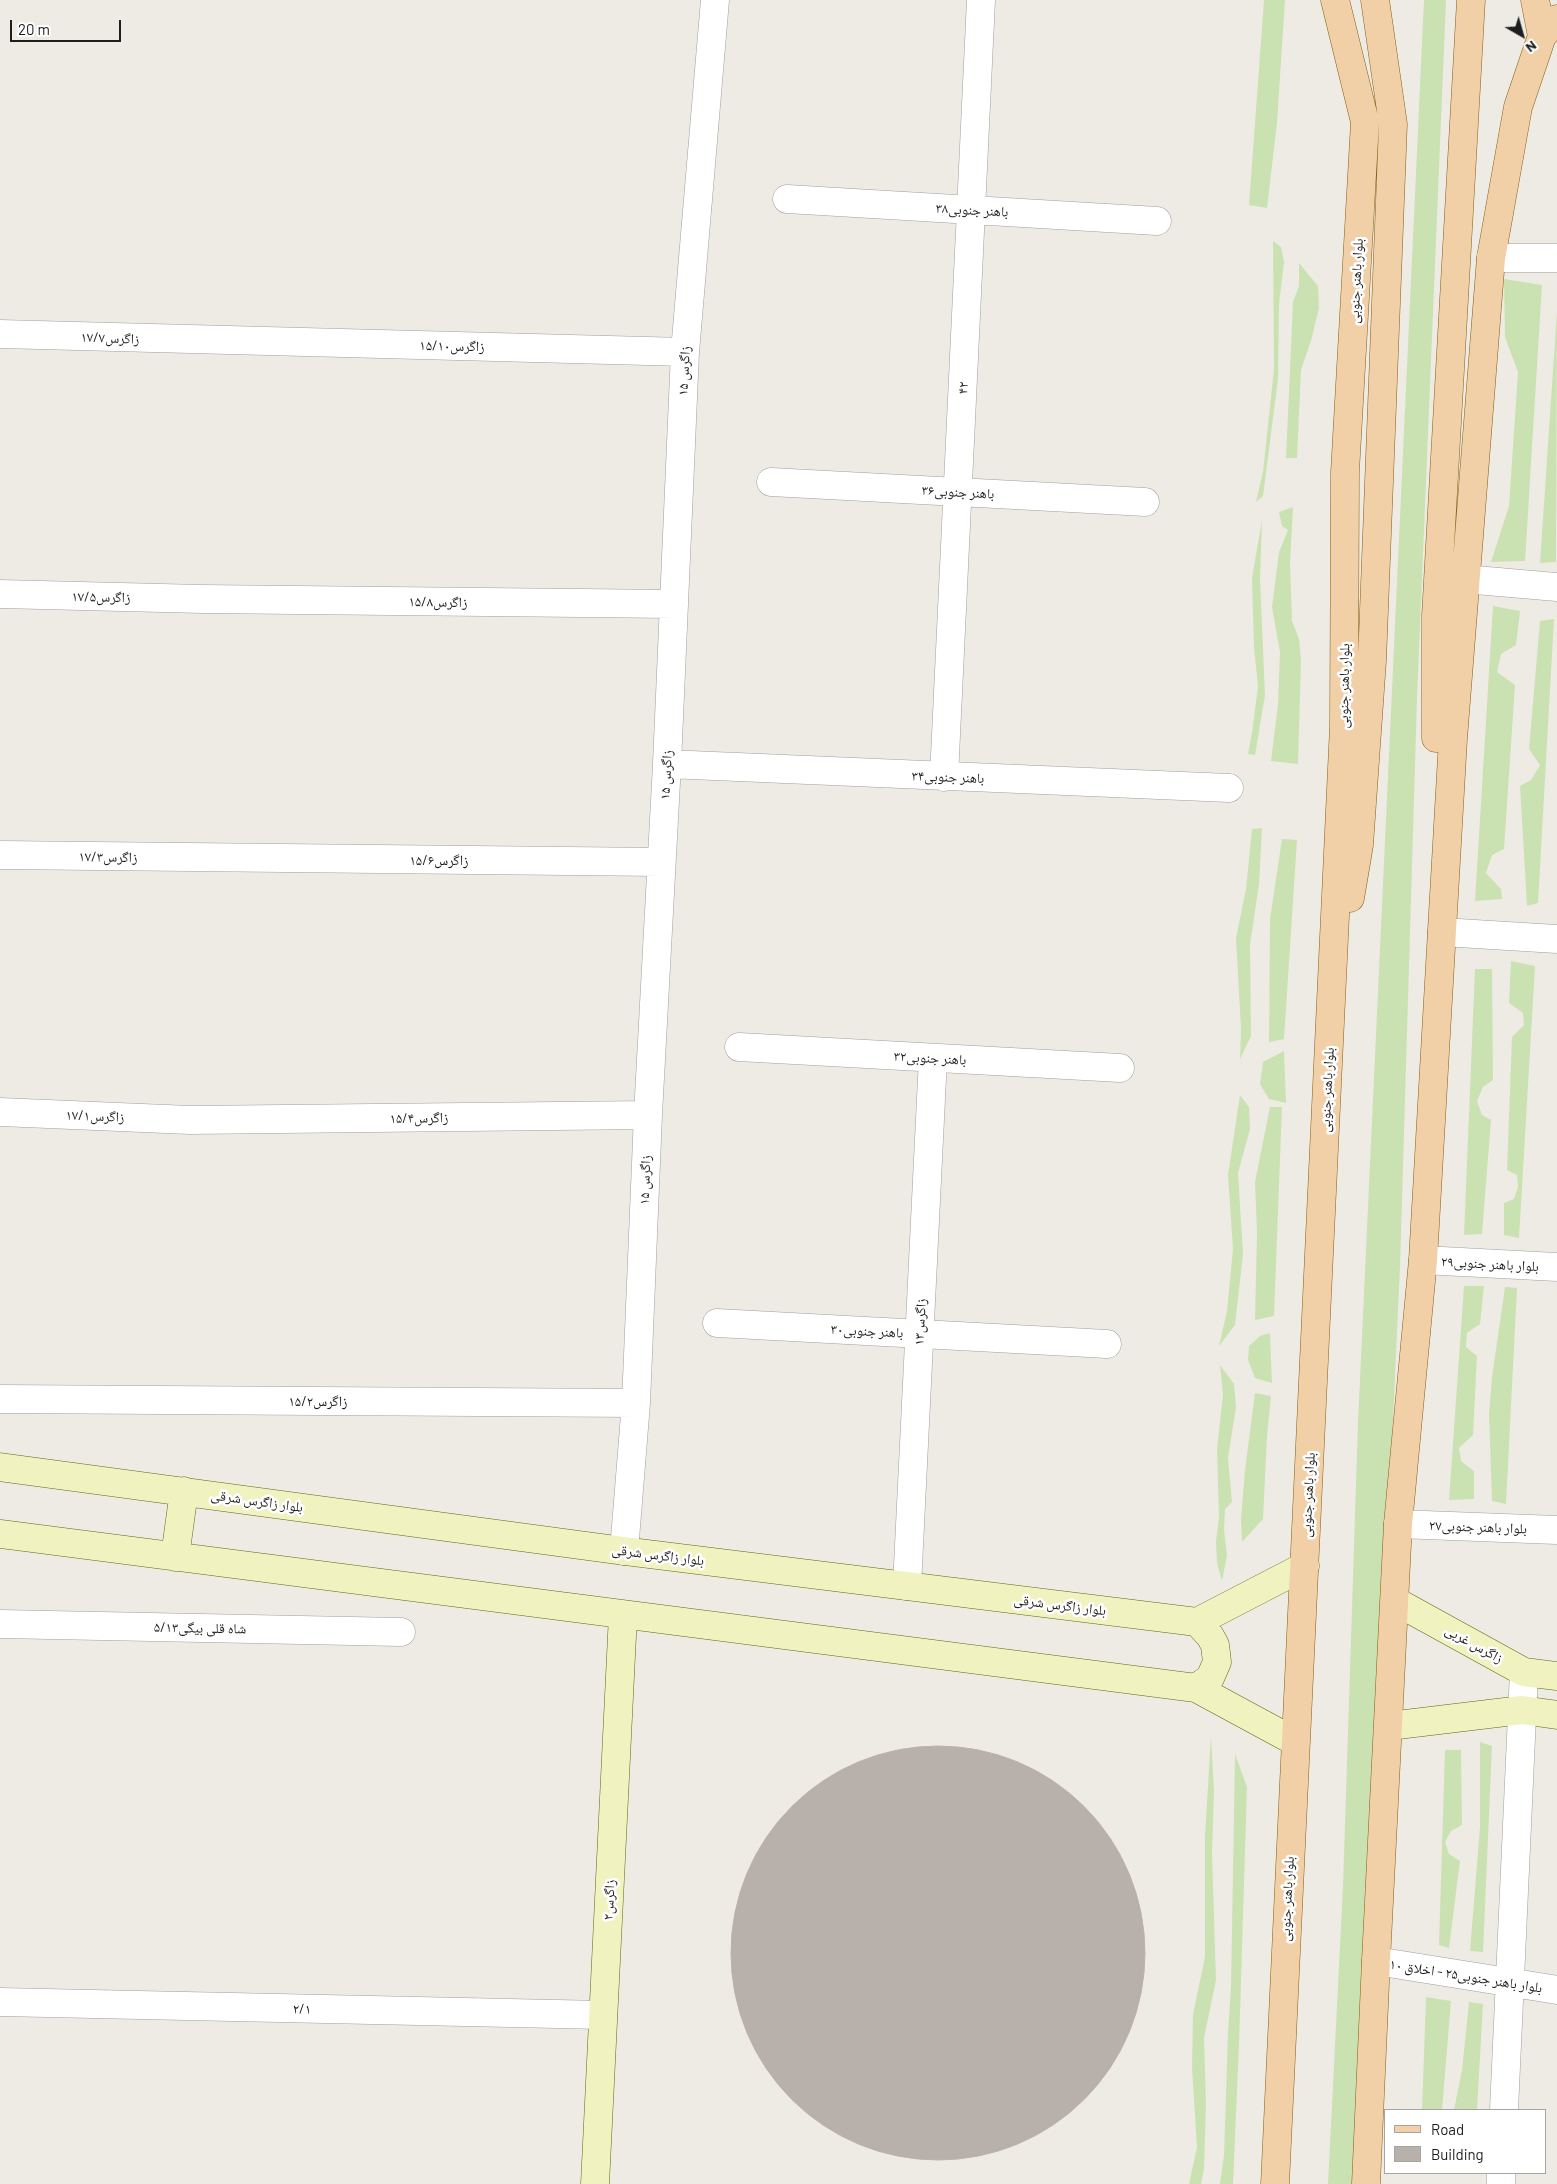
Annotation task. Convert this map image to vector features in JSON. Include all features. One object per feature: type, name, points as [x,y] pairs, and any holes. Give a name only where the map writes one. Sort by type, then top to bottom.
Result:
[{"type":"main road","name":"بلوار باهنر جنوبی","points":[[1274,2184],[1344,726],[1345,472],[1365,122],[1335,0]]},
{"type":"main road","points":[[1329,1028],[1359,845],[1372,661],[1393,124],[1375,0]]},
{"type":"main road","points":[[1437,1029],[1436,616],[1470,0]]},
{"type":"main road","points":[[1366,2184],[1398,1524],[1423,1260],[1464,579],[1491,258],[1518,107],[1549,27],[1535,0]]},
{"type":"main road","name":"بلوار زاگرس شرقی","points":[[0,1467],[624,1551],[1197,1622]]},
{"type":"main road","points":[[175,1557],[184,1491]]},
{"type":"main road","points":[[0,1534],[1196,1688],[1294,1741]]},
{"type":"main road","points":[[1196,1688],[1210,1678],[1217,1662],[1215,1645],[1210,1636],[1197,1622],[1305,1566]]},
{"type":"main road","name":"زاگرس غربی","points":[[1395,1601],[1524,1672],[1557,1676]]},
{"type":"main road","name":"زاگرس۲","points":[[594,2184],[623,1615]]},
{"type":"main road","points":[[1388,1726],[1522,1710],[1557,1715]]},
{"type":"street","name":"زاگرس ۱۵","points":[[624,1551],[636,1403],[685,352],[715,0]]},
{"type":"street","name":"۴۲","points":[[944,777],[981,0]]},
{"type":"street","name":"باهنر جنوبی۳۸","points":[[788,199],[1157,221]]},
{"type":"street","points":[[1491,258],[1557,258]]},
{"type":"street","name":"زاگرس۱۷/۷","points":[[0,334],[220,341]]},
{"type":"street","name":"زاگرس۱۵/۱۰","points":[[220,341],[685,352]]},
{"type":"street","name":"باهنر جنوبی۳۶","points":[[771,482],[1145,502]]},
{"type":"street","points":[[1464,579],[1557,587]]},
{"type":"street","name":"زاگرس۱۷/۵","points":[[0,594],[202,599]]},
{"type":"street","name":"زاگرس۱۵/۸","points":[[202,599],[674,604]]},
{"type":"street","name":"باهنر جنوبی۳۴","points":[[667,764],[1229,788]]},
{"type":"street","name":"زاگرس۱۷/۳","points":[[0,855],[217,858]]},
{"type":"street","name":"زاگرس۱۵/۶","points":[[217,858],[661,862]]},
{"type":"street","points":[[1442,932],[1557,939]]},
{"type":"street","name":"باهنر جنوبی۳۲","points":[[739,1047],[1120,1068]]},
{"type":"street","name":"زاگرس۱۳","points":[[907,1586],[933,1058]]},
{"type":"street","name":"زاگرس۱۷/۱","points":[[0,1112],[190,1120]]},
{"type":"street","name":"زاگرس۱۵/۴","points":[[190,1120],[648,1115]]},
{"type":"street","name":"بلوار باهنر جنوبی۲۹","points":[[1423,1260],[1557,1267]]},
{"type":"street","name":"باهنر جنوبی۳۰","points":[[717,1323],[1107,1344]]},
{"type":"street","name":"زاگرس۱۵/۲","points":[[0,1399],[636,1403]]},
{"type":"street","name":"بلوار باهنر جنوبی۲۷","points":[[1398,1524],[1557,1530]]},
{"type":"street","name":"شاه قلی بیگی۵/۱۳","points":[[0,1624],[401,1632]]},
{"type":"street","points":[[1504,2109],[1524,1672]]},
{"type":"street","name":"بلوار باهنر جنوبی۲۵ - اخلاق ۱۰","points":[[1376,1961],[1557,1990]]},
{"type":"street","name":"۲/۱","points":[[0,2002],[603,2015]]},
{"type":"green space","points":[[1264,0],[1285,0],[1277,123],[1267,208],[1249,205]]},
{"type":"green space","points":[[1424,0],[1446,0],[1417,698],[1400,1267],[1358,2184],[1328,2184],[1343,1886],[1358,1422]]},
{"type":"green space","points":[[1273,241],[1281,247],[1284,262],[1279,304],[1278,379],[1263,496],[1256,502],[1263,472],[1274,369]]},
{"type":"green space","points":[[1299,263],[1318,286],[1319,308],[1311,341],[1301,370],[1297,458],[1286,458],[1293,302],[1299,286]]},
{"type":"green space","points":[[1504,279],[1542,285],[1525,561],[1491,562],[1509,506],[1518,372],[1505,337]]},
{"type":"green space","points":[[1557,311],[1556,562],[1540,563]]},
{"type":"green space","points":[[1293,507],[1290,563],[1292,621],[1299,639],[1301,660],[1298,764],[1271,761],[1278,705],[1280,652],[1272,607],[1279,552],[1288,530],[1282,526],[1279,512]]},
{"type":"green space","points":[[1262,520],[1260,579],[1265,695],[1255,755],[1248,754],[1258,686],[1254,648],[1252,578]]},
{"type":"green space","points":[[1493,606],[1520,611],[1516,645],[1501,654],[1497,672],[1515,685],[1504,849],[1492,855],[1486,873],[1501,889],[1502,899],[1475,901]]},
{"type":"green space","points":[[1554,619],[1538,903],[1527,906],[1520,786],[1531,780],[1540,765],[1529,749],[1540,621]]},
{"type":"green space","points":[[1262,828],[1259,884],[1250,945],[1251,1036],[1240,1059],[1241,1029],[1236,938],[1246,889],[1252,829]]},
{"type":"green space","points":[[1282,839],[1297,840],[1284,1039],[1269,1042],[1270,919]]},
{"type":"green space","points":[[1511,961],[1535,966],[1519,1238],[1504,1235],[1504,1203],[1514,1199],[1518,1187],[1517,1175],[1507,1170],[1512,1037],[1524,1025],[1523,1013],[1509,1003]]},
{"type":"green space","points":[[1475,969],[1492,969],[1493,1080],[1483,1087],[1477,1101],[1482,1115],[1491,1120],[1482,1234],[1464,1235]]},
{"type":"green space","points":[[1284,1051],[1286,1103],[1269,1099],[1260,1084],[1263,1062]]},
{"type":"green space","points":[[1240,1095],[1249,1107],[1250,1129],[1238,1173],[1243,1254],[1235,1325],[1219,1346],[1227,1311],[1233,1249],[1228,1175]]},
{"type":"green space","points":[[1270,1107],[1282,1107],[1274,1316],[1255,1320],[1257,1233],[1255,1182]]},
{"type":"green space","points":[[1464,1286],[1484,1286],[1480,1324],[1467,1333],[1466,1347],[1477,1356],[1473,1435],[1459,1448],[1461,1461],[1474,1471],[1474,1499],[1449,1500]]},
{"type":"green space","points":[[1505,1287],[1517,1288],[1506,1504],[1492,1501],[1489,1414],[1492,1377]]},
{"type":"green space","points":[[1270,1333],[1272,1383],[1255,1378],[1248,1360],[1249,1346],[1260,1336]]},
{"type":"green space","points":[[1220,1365],[1234,1384],[1236,1407],[1228,1458],[1232,1502],[1225,1509],[1224,1530],[1227,1555],[1222,1581],[1217,1563],[1216,1541],[1219,1518],[1217,1449],[1223,1395]]},
{"type":"green space","points":[[1255,1393],[1271,1396],[1263,1519],[1242,1542],[1241,1519],[1245,1470]]},
{"type":"green space","points":[[1211,1736],[1214,1792],[1212,1853],[1216,1980],[1204,2038],[1206,2103],[1204,2169],[1201,2184],[1189,2184],[1197,2147],[1192,2068],[1193,2014],[1205,1957],[1205,1836]]},
{"type":"green space","points":[[1480,1742],[1492,1746],[1483,1952],[1470,1951],[1480,1827]]},
{"type":"green space","points":[[1445,1750],[1461,1750],[1462,1825],[1451,1831],[1445,1842],[1449,1854],[1460,1861],[1449,1948],[1439,1945]]},
{"type":"green space","points":[[1235,1754],[1247,1787],[1239,2045],[1233,2184],[1220,2184],[1224,2155],[1231,1986]]},
{"type":"green space","points":[[1426,1997],[1451,2001],[1442,2109],[1422,2109]]},
{"type":"green space","points":[[1469,2002],[1483,2004],[1477,2109],[1454,2109],[1462,2070]]},
{"type":"building","points":[[938,1746],[978,1750],[1017,1762],[1053,1781],[1084,1807],[1110,1838],[1129,1874],[1141,1913],[1145,1953],[1141,1993],[1129,2032],[1110,2068],[1084,2099],[1053,2125],[1017,2144],[978,2156],[938,2160],[898,2156],[859,2144],[823,2125],[792,2099],[766,2068],[747,2032],[735,1993],[731,1953],[735,1913],[747,1874],[766,1838],[792,1807],[823,1781],[859,1762],[898,1750]]}]
